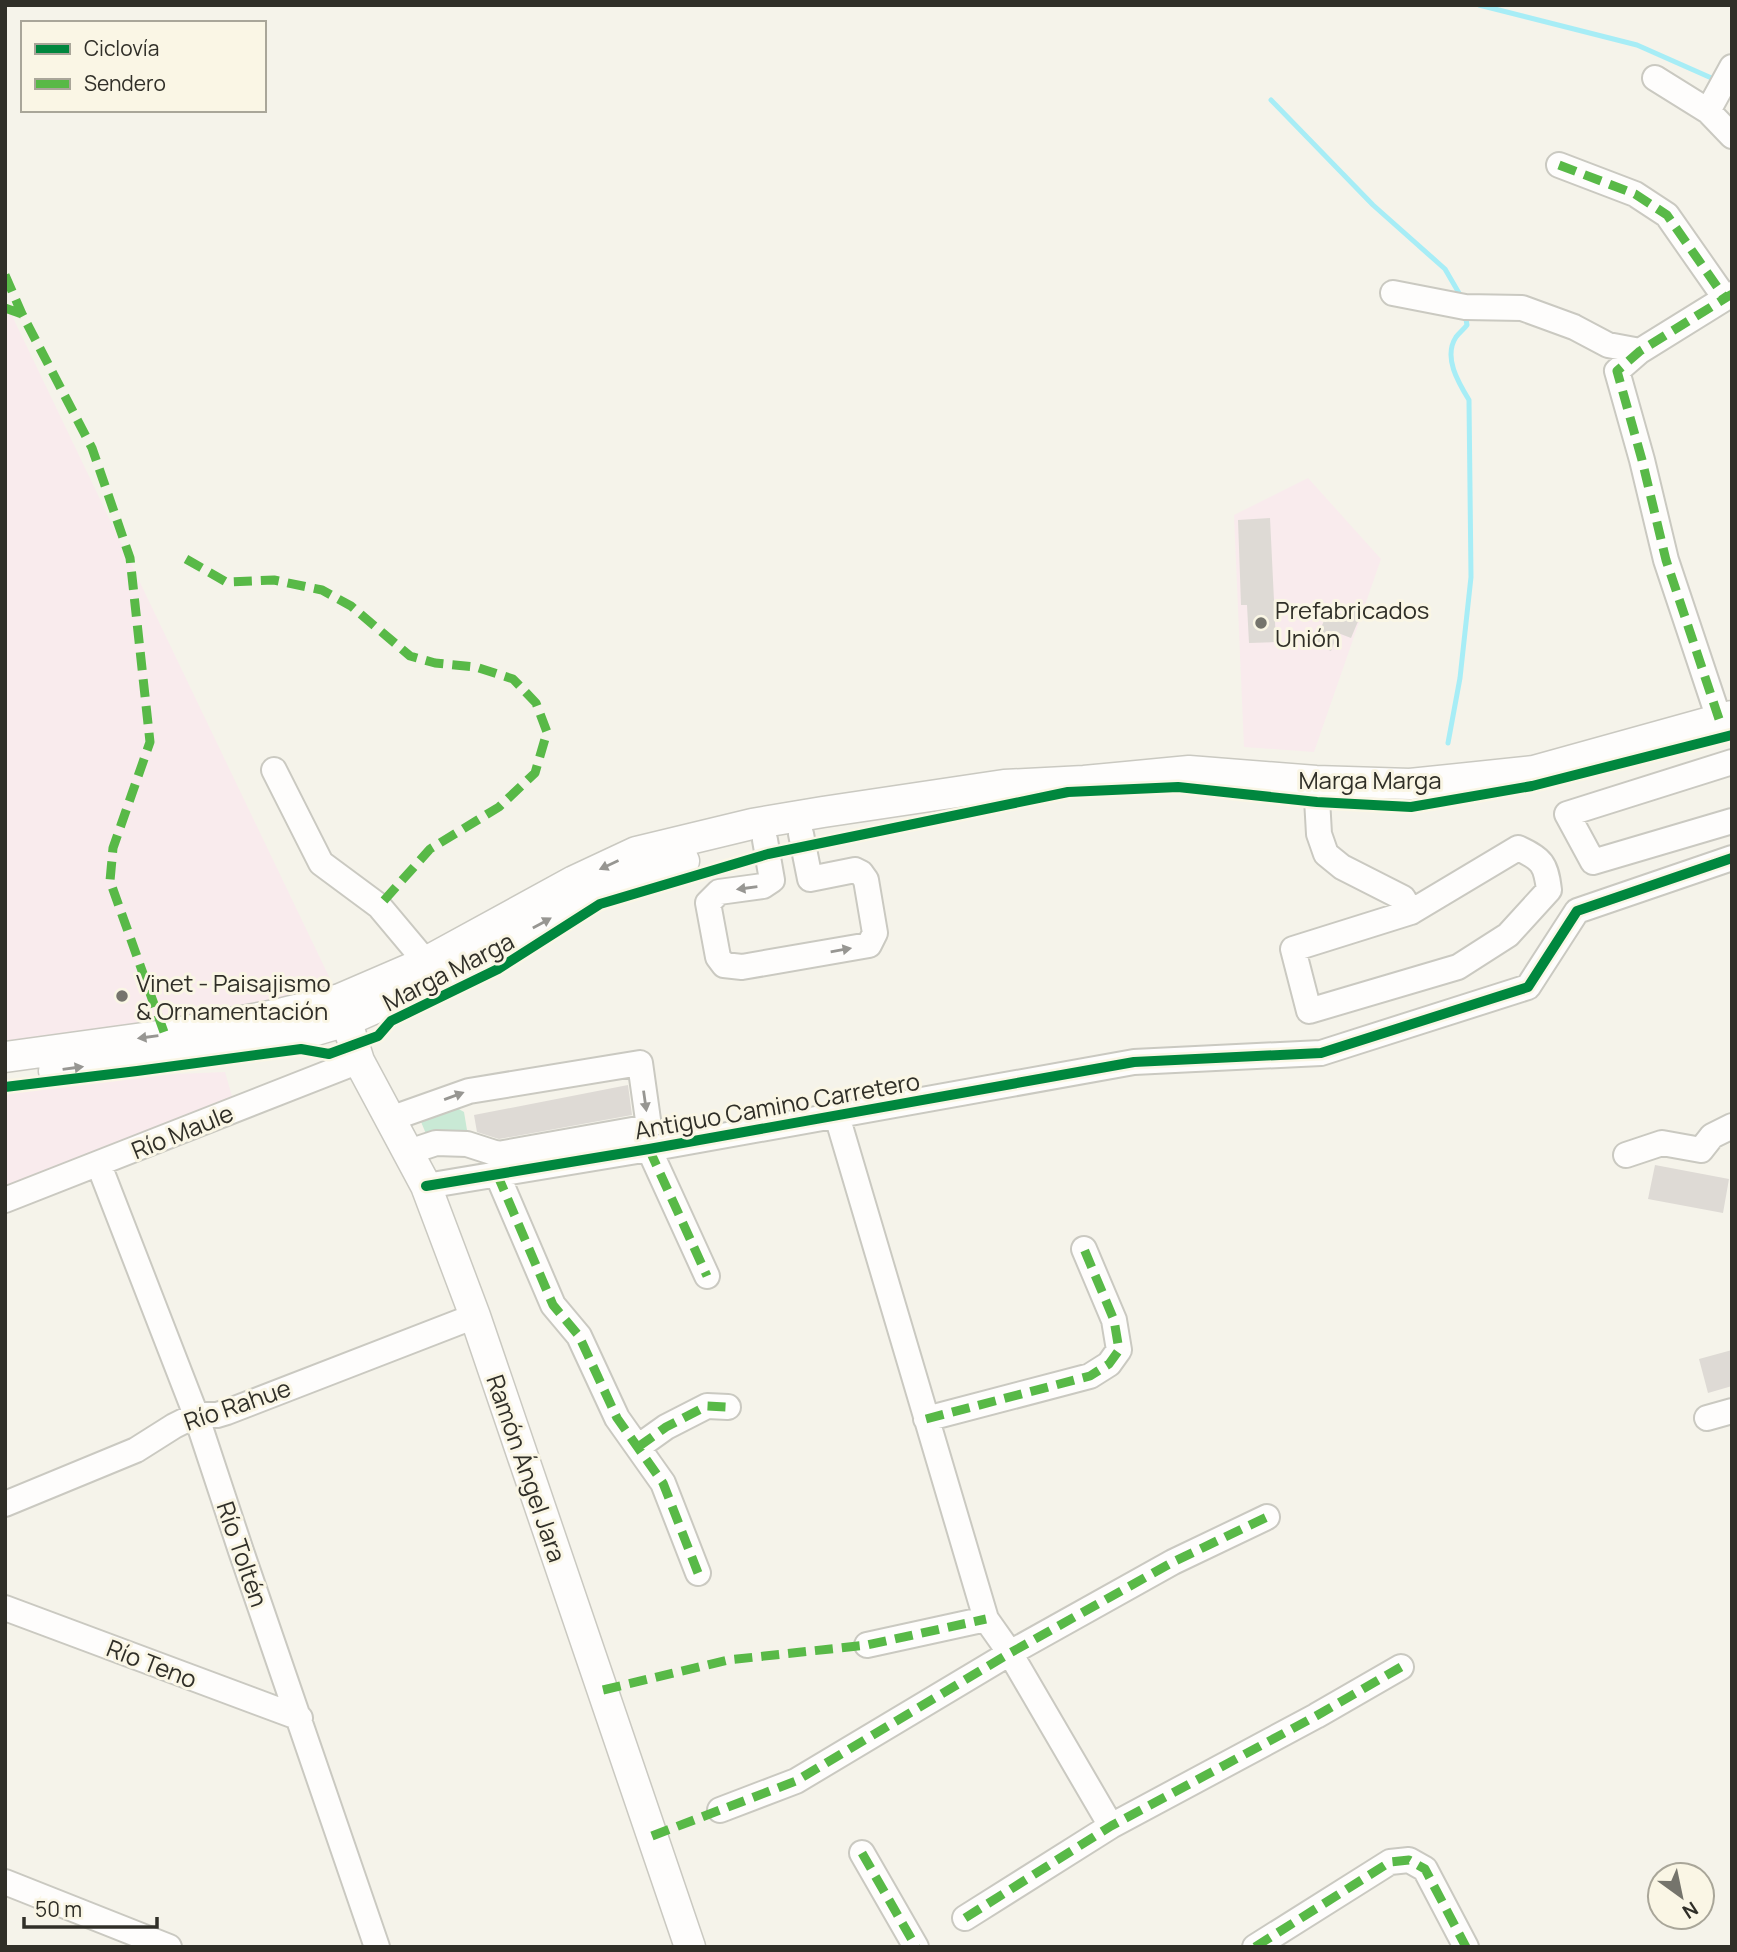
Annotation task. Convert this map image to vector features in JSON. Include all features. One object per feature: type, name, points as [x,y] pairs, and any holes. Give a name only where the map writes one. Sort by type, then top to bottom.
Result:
[{"type":"main road","name":"Marga Marga","points":[[5,1077],[184,1055],[299,1035],[574,881],[636,852],[752,824],[1004,785],[1189,771],[1316,781],[1410,784],[1534,771],[1726,718]]},
{"type":"main road","name":"Marga Marga","points":[[5,1057],[177,1032],[275,1014],[343,1010],[441,979],[578,902],[637,874],[765,840],[1084,781]]},
{"type":"main road","name":"Ramón Ángel Jara","points":[[343,1010],[359,1061],[426,1186],[475,1316],[685,1945]]},
{"type":"street","points":[[1708,111],[1732,67]]},
{"type":"street","points":[[1655,78],[1708,111],[1732,136]]},
{"type":"street","points":[[1559,166],[1635,194],[1667,215],[1729,296],[1640,351],[1617,371],[1666,560],[1726,718]]},
{"type":"street","points":[[1393,293],[1465,307],[1522,308],[1574,327],[1608,345],[1640,351]]},
{"type":"street","points":[[1732,762],[1567,814],[1592,862],[1732,821]]},
{"type":"street","points":[[274,770],[321,863],[379,906],[426,962]]},
{"type":"street","points":[[1316,781],[1319,834],[1326,854],[1342,867],[1403,898],[1411,912]]},
{"type":"street","points":[[765,840],[772,880],[763,886],[719,892],[708,903],[718,957],[724,965],[742,967],[869,945],[875,933],[866,880],[855,870],[810,879],[800,834]]},
{"type":"street","points":[[1518,848],[1534,855],[1546,868],[1549,890],[1508,935],[1458,967],[1309,1011],[1293,949],[1411,912],[1518,848]]},
{"type":"street","name":"Antiguo Camino Carretero","points":[[426,1186],[1134,1062],[1321,1054],[1528,987],[1577,911],[1732,858]]},
{"type":"street","name":"Río Maule","points":[[5,1200],[359,1061]]},
{"type":"street","points":[[390,1119],[469,1091],[640,1063],[649,1127],[498,1154],[467,1144],[436,1143],[409,1152]]},
{"type":"street","points":[[837,1116],[986,1619],[1010,1653],[1111,1826]]},
{"type":"street","points":[[1626,1155],[1662,1143],[1701,1150],[1712,1136],[1732,1126]]},
{"type":"street","points":[[649,1149],[707,1276]]},
{"type":"street","name":"Río Toltén","points":[[99,1165],[196,1415],[377,1947]]},
{"type":"street","points":[[497,1174],[553,1305],[579,1336],[617,1418],[663,1483],[698,1573]]},
{"type":"street","points":[[926,1419],[1090,1376],[1109,1364],[1119,1350],[1114,1320],[1084,1249]]},
{"type":"street","name":"Río Rahue","points":[[5,1504],[136,1450],[196,1415],[226,1412],[475,1316]]},
{"type":"street","points":[[638,1447],[666,1427],[706,1406],[728,1407]]},
{"type":"street","points":[[1707,1418],[1732,1411]]},
{"type":"street","points":[[720,1810],[796,1781],[1010,1653],[1173,1562],[1267,1517]]},
{"type":"street","name":"Río Teno","points":[[5,1608],[300,1718]]},
{"type":"street","points":[[867,1645],[986,1619]]},
{"type":"street","points":[[965,1918],[1111,1826],[1316,1716],[1401,1667]]},
{"type":"street","points":[[862,1853],[916,1947]]},
{"type":"street","points":[[1255,1947],[1390,1862],[1409,1860],[1424,1869],[1466,1947]]},
{"type":"street","points":[[5,1882],[169,1947]]},
{"type":"shaded area","points":[[5,301],[333,985],[109,1036],[5,1046]]},
{"type":"shaded area","points":[[1308,478],[1381,559],[1314,752],[1244,747],[1234,515]]},
{"type":"shaded area","points":[[225,1072],[233,1100],[5,1192],[5,1092],[153,1075]]},
{"type":"green space","points":[[457,1108],[464,1112],[467,1130],[465,1137],[429,1141],[419,1117]]},
{"type":"building","points":[[1270,518],[1276,642],[1249,643],[1247,605],[1241,605],[1238,520]]},
{"type":"building","points":[[1349,607],[1362,612],[1351,638],[1338,633],[1331,651],[1314,644],[1329,609],[1346,616]]},
{"type":"building","points":[[628,1085],[632,1115],[499,1139],[477,1132],[474,1115]]},
{"type":"building","points":[[1655,1165],[1729,1179],[1723,1213],[1648,1199]]},
{"type":"building","points":[[1732,1350],[1732,1386],[1708,1393],[1699,1359]]},
{"type":"waterway","points":[[1479,5],[1637,45],[1716,80]]},
{"type":"waterway","points":[[1271,100],[1373,205],[1445,269],[1463,300]]},
{"type":"waterway","points":[[1448,743],[1460,678],[1471,577],[1469,400],[1451,361],[1452,345],[1467,325],[1465,313]]},
{"type":"marked path","points":[[1559,165],[1635,194],[1667,215],[1725,298]]},
{"type":"marked path","points":[[5,275],[22,314],[92,448],[130,558],[150,742],[113,848],[110,881],[165,1035]]},
{"type":"marked path","points":[[1719,719],[1666,560],[1617,371],[1640,351],[1732,294]]},
{"type":"marked path","points":[[5,308],[22,314]]},
{"type":"marked path","points":[[186,559],[226,582],[274,580],[322,590],[351,606],[410,656],[435,663],[476,667],[513,679],[536,703],[547,732],[535,773],[499,807],[430,849],[379,906]]},
{"type":"marked path","points":[[649,1149],[707,1276]]},
{"type":"marked path","points":[[497,1174],[553,1305],[579,1336],[617,1418],[663,1483],[698,1573]]},
{"type":"marked path","points":[[926,1419],[1090,1376],[1109,1364],[1119,1350],[1114,1320],[1084,1249]]},
{"type":"marked path","points":[[638,1447],[666,1427],[707,1406],[728,1407]]},
{"type":"marked path","points":[[652,1836],[796,1781],[1010,1653],[1173,1562],[1267,1517]]},
{"type":"marked path","points":[[603,1690],[728,1660],[867,1645],[986,1619]]},
{"type":"marked path","points":[[965,1918],[1111,1826],[1316,1716],[1401,1667]]},
{"type":"marked path","points":[[862,1853],[916,1947]]},
{"type":"marked path","points":[[1255,1947],[1390,1862],[1409,1860],[1425,1869],[1466,1947]]},
{"type":"cycle path","points":[[5,1087],[301,1049],[329,1054],[378,1036],[391,1021],[498,969],[600,904],[768,854],[1068,792],[1178,787],[1317,802],[1411,807],[1532,786],[1732,735]]},
{"type":"cycle path","points":[[426,1186],[1134,1062],[1321,1053],[1528,987],[1577,911],[1732,858]]},
{"type":"place","name":"Prefabricados Unión","points":[[1261,623]]},
{"type":"place","name":"Vinet - Paisajismo & Ornamentación","points":[[122,996]]}]
